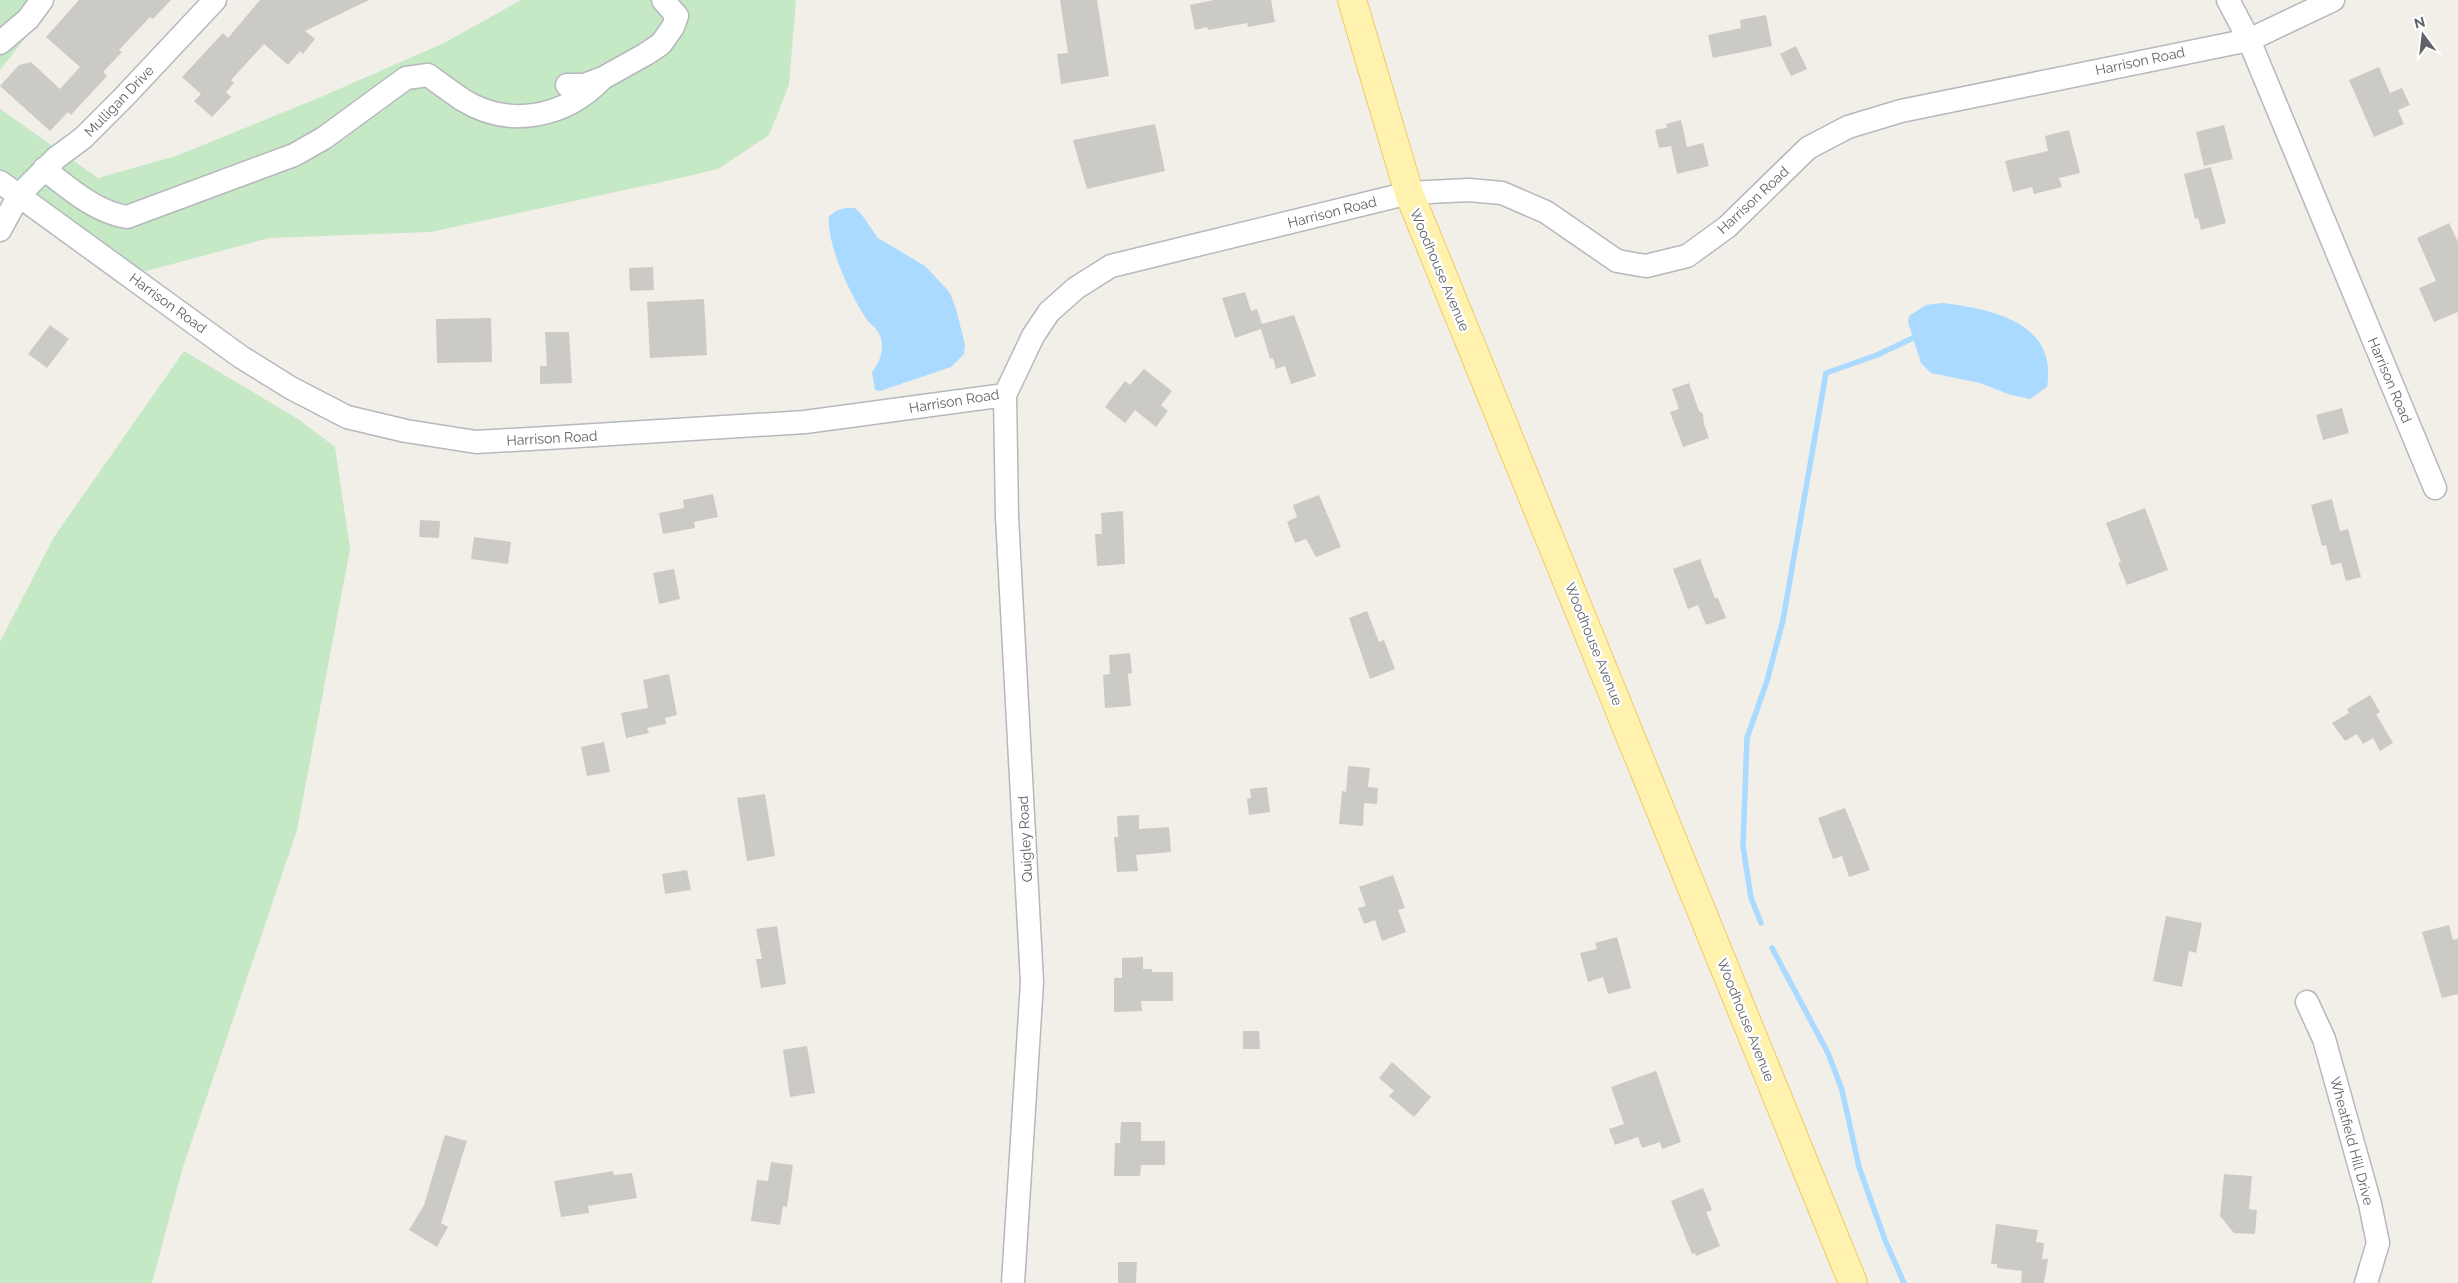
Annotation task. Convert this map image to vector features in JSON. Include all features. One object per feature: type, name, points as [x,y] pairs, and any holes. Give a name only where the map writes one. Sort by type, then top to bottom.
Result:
[{"type":"main road","name":"Woodhouse Avenue","points":[[1352,0],[1408,193],[1853,1283]]},
{"type":"street","points":[[0,43],[28,19],[42,0]]},
{"type":"street","name":"Mulligan Drive","points":[[2,220],[19,195],[44,169],[90,131],[215,0]]},
{"type":"street","points":[[567,85],[584,85],[603,78],[661,44],[674,27],[677,16],[663,0]]},
{"type":"street","points":[[2228,0],[2249,40],[2333,0]]},
{"type":"street","name":"Harrison Road","points":[[0,182],[241,357],[291,388],[347,417],[406,431],[476,442],[574,437],[805,422],[1005,395],[1033,336],[1049,312],[1076,288],[1110,266],[1408,193],[1469,190],[1502,193],[1546,212],[1617,261],[1646,266],[1687,256],[1727,227],[1808,148],[1848,127],[1901,111],[2249,40],[2435,488]]},
{"type":"street","points":[[44,169],[96,206],[112,215],[127,217],[294,155],[324,138],[406,78],[428,75],[472,104],[504,116],[523,117],[548,113],[568,106],[603,78]]},
{"type":"street","name":"Quigley Road","points":[[1005,395],[1007,517],[1032,982],[1013,1283]]},
{"type":"street","name":"Wheatfield Hill Drive","points":[[2307,1002],[2324,1039],[2370,1204],[2378,1243],[2366,1283]]},
{"type":"green space","points":[[0,0],[55,0],[0,70]]},
{"type":"green space","points":[[521,0],[796,0],[789,85],[769,135],[718,169],[680,178],[431,232],[269,238],[139,273],[0,173],[0,109],[98,178],[176,156],[321,97],[444,43]]},
{"type":"green space","points":[[184,351],[298,419],[335,447],[350,549],[297,830],[182,1170],[152,1283],[0,1283],[0,642],[54,537]]},
{"type":"water","points":[[845,208],[855,208],[878,238],[925,266],[950,293],[965,345],[964,354],[951,367],[880,391],[875,390],[872,372],[881,355],[881,340],[878,331],[868,321],[855,299],[841,271],[829,228],[829,216]]},
{"type":"water","points":[[1942,303],[2000,315],[2032,333],[2042,347],[2048,365],[2047,387],[2030,399],[2008,394],[1980,383],[1931,373],[1921,363],[1908,322],[1909,316],[1926,305]]},
{"type":"building","points":[[79,0],[171,0],[153,19],[150,17],[119,50],[122,52],[103,72],[107,76],[71,115],[68,112],[50,131],[0,86],[19,65],[31,62],[60,89],[80,67],[46,37]]},
{"type":"building","points":[[260,0],[369,0],[305,31],[315,39],[303,54],[300,51],[288,65],[264,44],[231,80],[234,83],[226,92],[231,97],[212,117],[194,101],[201,94],[182,77],[223,33],[228,38]]},
{"type":"building","points":[[1060,0],[1097,0],[1109,76],[1061,84],[1057,54],[1068,53]]},
{"type":"building","points":[[1214,0],[1271,0],[1275,22],[1248,27],[1247,23],[1208,30],[1207,27],[1195,30],[1190,5]]},
{"type":"building","points":[[1766,15],[1772,46],[1713,58],[1708,35],[1741,28],[1740,20]]},
{"type":"building","points":[[1796,46],[1807,69],[1791,76],[1780,54]]},
{"type":"building","points":[[2379,67],[2390,93],[2402,88],[2410,105],[2398,110],[2404,124],[2374,137],[2349,80]]},
{"type":"building","points":[[1681,120],[1687,147],[1703,143],[1709,166],[1677,174],[1671,146],[1659,148],[1655,130],[1667,128],[1666,124]]},
{"type":"building","points":[[1155,124],[1165,171],[1087,189],[1073,140]]},
{"type":"building","points":[[2224,125],[2233,159],[2204,166],[2196,132]]},
{"type":"building","points":[[2069,130],[2080,173],[2059,178],[2062,187],[2034,194],[2032,187],[2013,192],[2005,161],[2048,151],[2045,136]]},
{"type":"building","points":[[2211,167],[2226,223],[2201,230],[2198,218],[2195,219],[2184,174]]},
{"type":"building","points":[[2449,223],[2458,242],[2458,312],[2434,322],[2419,288],[2436,281],[2417,238]]},
{"type":"building","points":[[653,267],[654,290],[630,291],[629,268]]},
{"type":"building","points":[[1245,292],[1251,311],[1257,309],[1262,324],[1294,315],[1316,376],[1291,384],[1285,366],[1276,369],[1273,358],[1270,359],[1261,329],[1235,338],[1222,298]]},
{"type":"building","points":[[704,299],[707,355],[650,358],[647,302]]},
{"type":"building","points":[[491,318],[492,362],[437,363],[436,319]]},
{"type":"building","points":[[50,325],[69,339],[47,368],[28,354]]},
{"type":"building","points":[[545,332],[569,332],[572,383],[540,384],[540,366],[547,366]]},
{"type":"building","points":[[1144,369],[1172,391],[1161,405],[1168,411],[1156,427],[1135,410],[1125,423],[1105,407],[1125,381],[1130,385]]},
{"type":"building","points":[[1689,383],[1699,411],[1703,414],[1709,438],[1683,447],[1670,412],[1679,409],[1672,389]]},
{"type":"building","points":[[2342,408],[2349,433],[2323,440],[2316,415]]},
{"type":"building","points":[[713,494],[718,517],[694,522],[695,528],[663,534],[659,513],[684,508],[683,500]]},
{"type":"building","points":[[1319,495],[1341,547],[1316,557],[1306,539],[1295,543],[1287,522],[1297,517],[1293,505]]},
{"type":"building","points":[[2332,499],[2340,531],[2348,529],[2361,577],[2346,581],[2341,563],[2331,565],[2326,545],[2322,546],[2311,505]]},
{"type":"building","points":[[2145,508],[2168,570],[2127,585],[2118,563],[2121,562],[2106,523]]},
{"type":"building","points":[[1123,511],[1125,564],[1097,566],[1095,534],[1102,534],[1101,513]]},
{"type":"building","points":[[420,520],[440,521],[439,538],[419,537]]},
{"type":"building","points":[[474,537],[511,542],[508,564],[471,559]]},
{"type":"building","points":[[1700,559],[1715,598],[1718,598],[1726,618],[1706,625],[1698,605],[1688,609],[1673,569]]},
{"type":"building","points":[[674,569],[680,599],[659,604],[653,573]]},
{"type":"building","points":[[1367,611],[1379,642],[1384,640],[1395,669],[1370,679],[1349,618]]},
{"type":"building","points":[[1130,653],[1132,673],[1128,674],[1131,706],[1105,708],[1103,675],[1110,674],[1109,655]]},
{"type":"building","points":[[669,674],[677,715],[665,718],[666,724],[647,728],[649,733],[626,738],[621,713],[648,708],[643,680]]},
{"type":"building","points":[[2370,695],[2380,712],[2376,714],[2393,743],[2380,751],[2373,738],[2363,744],[2357,734],[2345,741],[2332,723],[2349,713],[2347,709]]},
{"type":"building","points":[[604,742],[610,772],[587,776],[581,747]]},
{"type":"building","points":[[1348,766],[1370,768],[1368,787],[1378,788],[1377,804],[1364,803],[1363,826],[1339,824],[1342,791],[1346,792]]},
{"type":"building","points":[[1267,787],[1270,812],[1249,815],[1247,799],[1251,798],[1250,789]]},
{"type":"building","points":[[765,794],[775,856],[747,861],[737,798]]},
{"type":"building","points":[[1845,808],[1870,870],[1849,877],[1842,856],[1833,859],[1818,818]]},
{"type":"building","points":[[1139,815],[1139,829],[1169,827],[1171,852],[1136,855],[1138,871],[1117,872],[1114,837],[1118,837],[1117,816]]},
{"type":"building","points":[[687,870],[691,890],[665,894],[662,874]]},
{"type":"building","points":[[1393,875],[1405,908],[1398,910],[1406,932],[1382,941],[1375,920],[1364,924],[1358,908],[1366,906],[1359,887]]},
{"type":"building","points":[[2166,916],[2202,923],[2196,953],[2189,951],[2182,987],[2153,981]]},
{"type":"building","points":[[2449,925],[2453,940],[2458,939],[2458,994],[2442,998],[2422,932]]},
{"type":"building","points":[[777,926],[786,984],[761,988],[756,959],[762,959],[756,929]]},
{"type":"building","points":[[1617,937],[1631,988],[1608,994],[1603,977],[1588,982],[1580,953],[1597,949],[1595,943]]},
{"type":"building","points":[[1143,957],[1143,969],[1152,969],[1152,972],[1173,972],[1173,1001],[1141,1001],[1142,1011],[1114,1012],[1114,978],[1122,978],[1122,958]]},
{"type":"building","points":[[1243,1031],[1259,1031],[1260,1049],[1243,1049]]},
{"type":"building","points":[[807,1046],[815,1093],[790,1097],[783,1050]]},
{"type":"building","points":[[1392,1062],[1431,1097],[1414,1117],[1389,1096],[1394,1091],[1379,1078]]},
{"type":"building","points":[[1656,1071],[1681,1142],[1662,1149],[1660,1142],[1642,1148],[1638,1137],[1615,1145],[1609,1129],[1624,1124],[1611,1087]]},
{"type":"building","points":[[1121,1122],[1141,1122],[1141,1141],[1165,1141],[1165,1165],[1141,1165],[1140,1176],[1114,1176],[1115,1143],[1120,1143]]},
{"type":"building","points":[[445,1135],[467,1141],[441,1223],[448,1227],[437,1247],[409,1230],[424,1205]]},
{"type":"building","points":[[771,1162],[793,1165],[787,1207],[783,1206],[780,1225],[751,1221],[757,1180],[768,1181]]},
{"type":"building","points":[[613,1171],[614,1175],[632,1173],[637,1198],[588,1206],[589,1213],[561,1217],[554,1181]]},
{"type":"building","points":[[2224,1174],[2252,1176],[2249,1209],[2257,1210],[2255,1234],[2234,1233],[2220,1216]]},
{"type":"building","points":[[1703,1188],[1712,1210],[1706,1212],[1720,1246],[1696,1256],[1695,1253],[1692,1254],[1671,1201]]},
{"type":"building","points":[[1996,1224],[2038,1230],[2036,1242],[2044,1243],[2042,1259],[2048,1259],[2044,1283],[2021,1283],[2022,1271],[1997,1268],[1997,1264],[1991,1264]]},
{"type":"building","points":[[1118,1262],[1137,1262],[1136,1283],[1118,1283]]},
{"type":"waterway","points":[[1761,923],[1751,898],[1743,846],[1747,738],[1767,681],[1783,620],[1826,373],[1877,355],[1913,338]]},
{"type":"waterway","points":[[1772,948],[1828,1053],[1842,1090],[1859,1167],[1885,1240],[1904,1283]]}]
